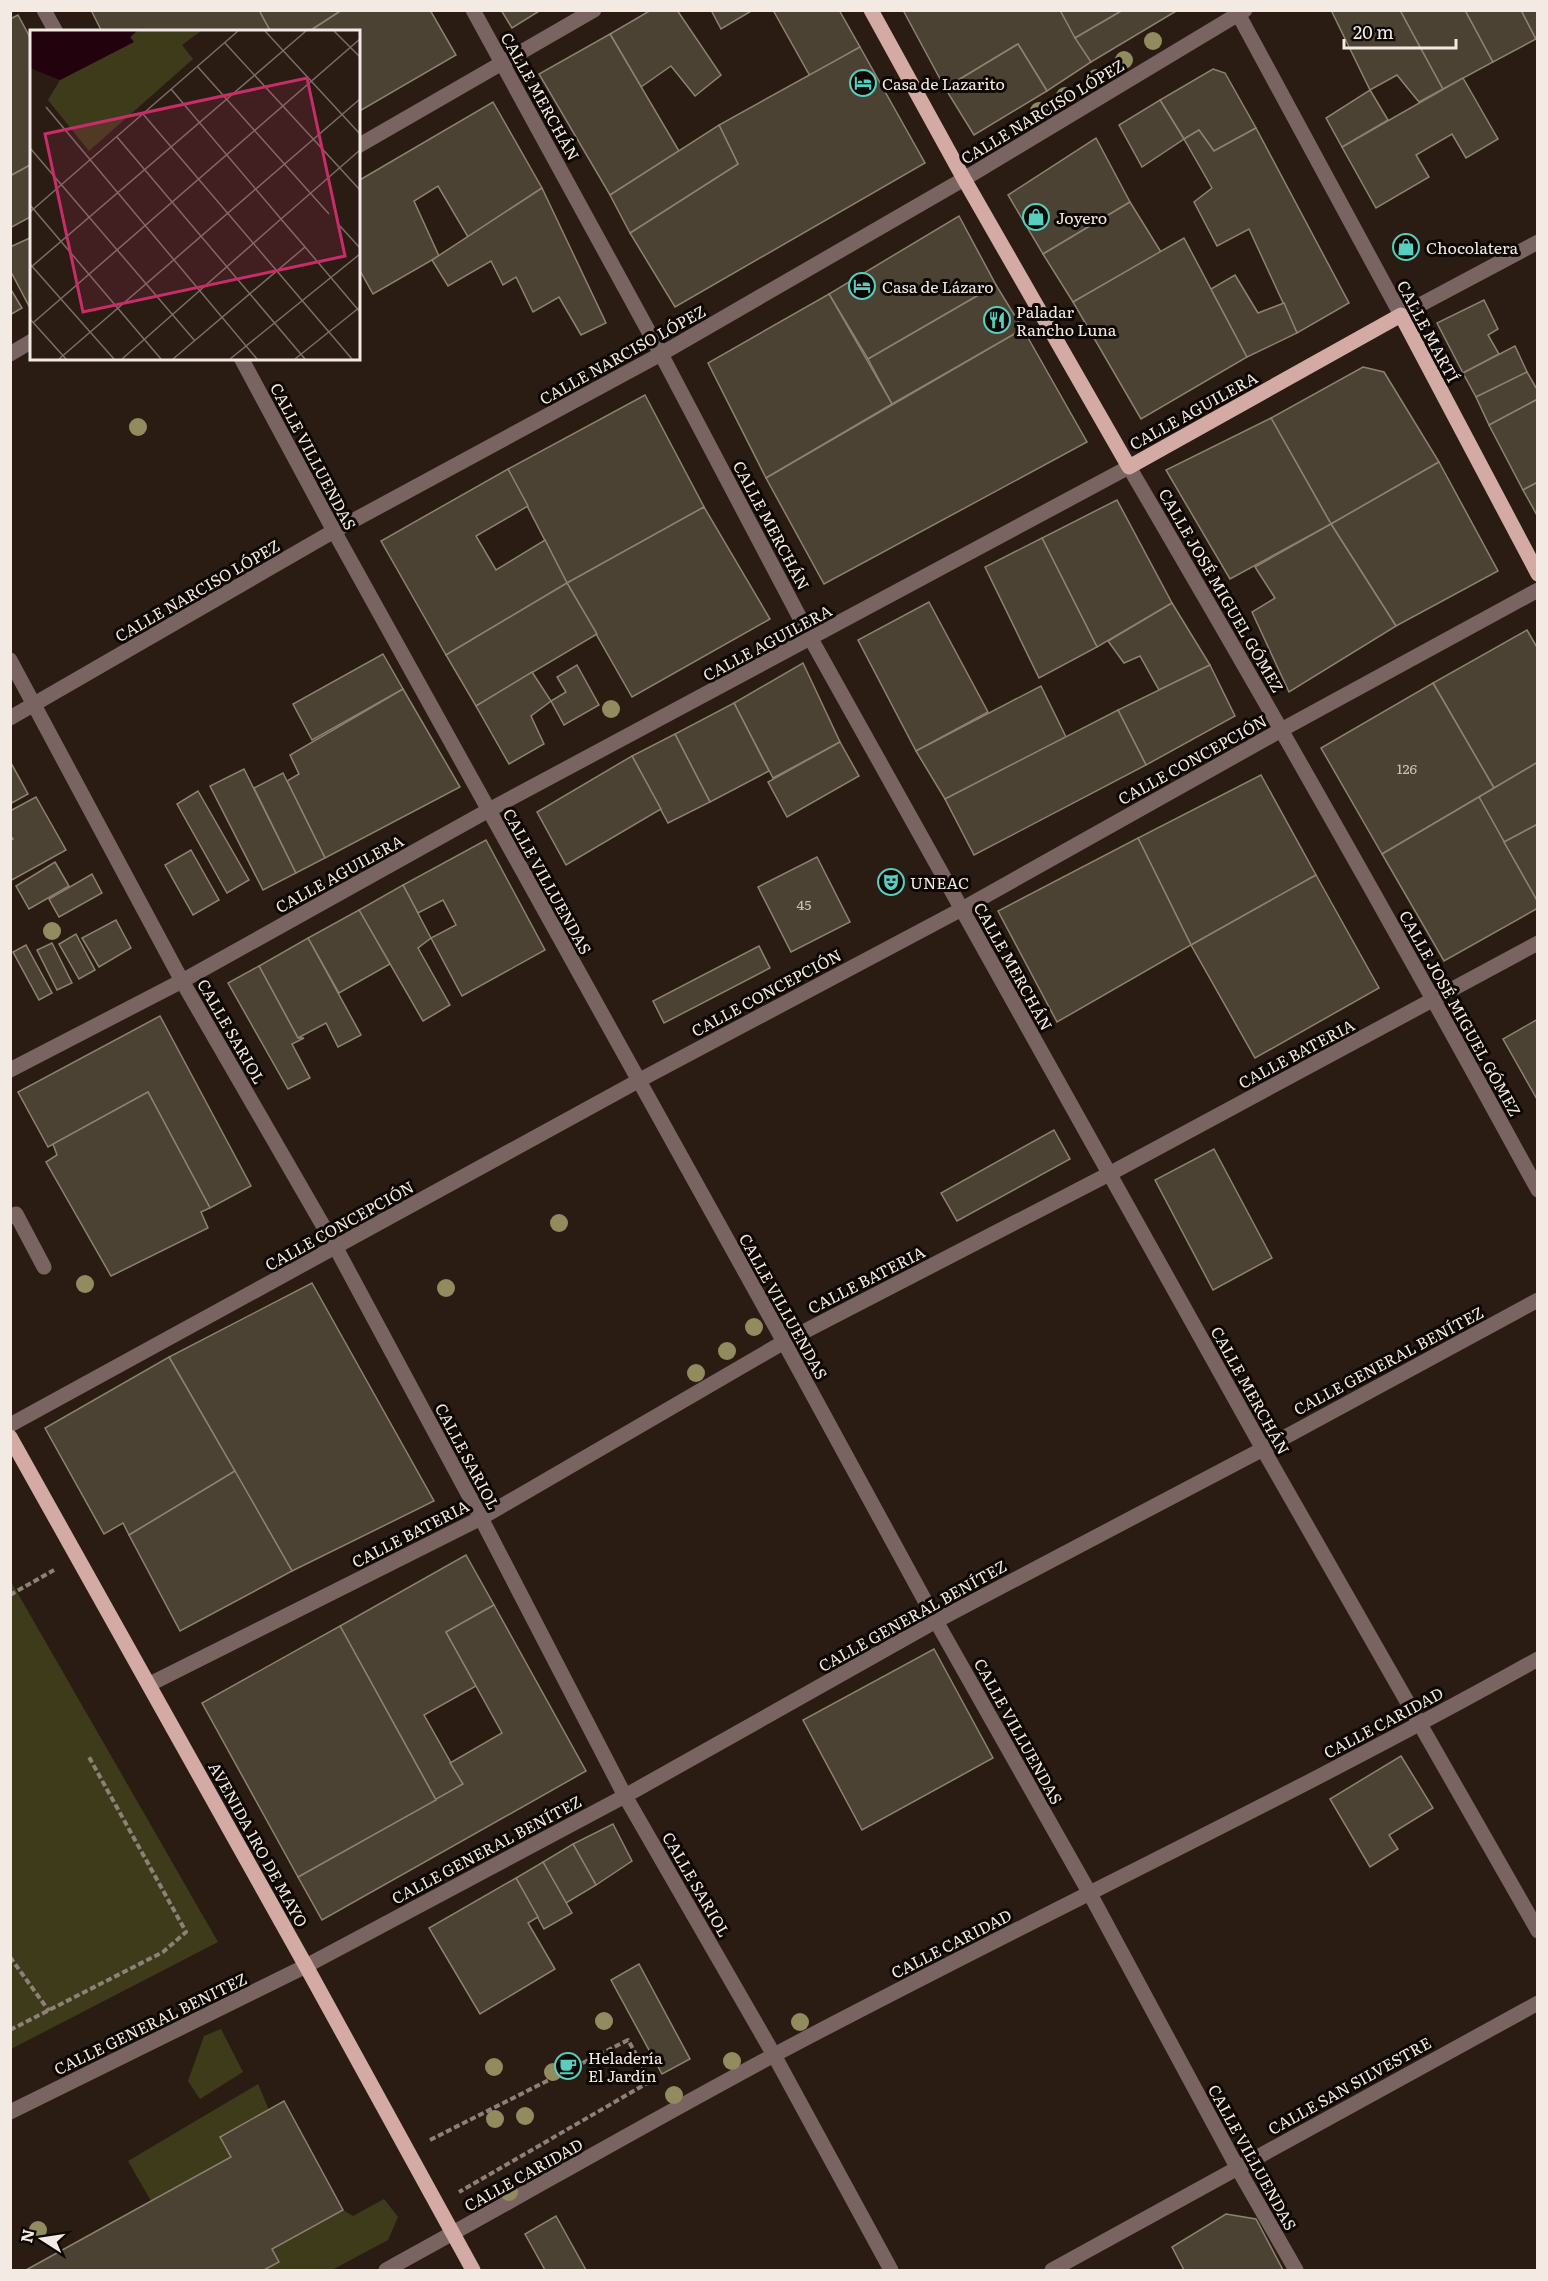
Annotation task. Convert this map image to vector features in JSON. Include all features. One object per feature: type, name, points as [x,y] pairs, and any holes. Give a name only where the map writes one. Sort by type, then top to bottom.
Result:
[{"type":"main road","name":"CALLE JOSÉ MIGUEL GÓMEZ","points":[[871,10],[964,179],[1129,467]]},
{"type":"main road","name":"CALLE AGUILERA","points":[[1129,467],[1401,315]]},
{"type":"main road","name":"CALLE MARTÍ","points":[[1401,315],[1538,574]]},
{"type":"main road","name":"AVENIDA 1RO DE MAYO","points":[[10,1437],[306,1965],[438,2204],[472,2271]]},
{"type":"street","points":[[44,10],[56,30]]},
{"type":"street","name":"CALLE MERCHÁN","points":[[473,10],[661,354],[812,639],[1263,1449],[1538,1931]]},
{"type":"street","points":[[360,145],[594,10]]},
{"type":"street","name":"CALLE NARCISO LÓPEZ","points":[[10,718],[334,531],[661,354],[964,179],[1239,12]]},
{"type":"street","name":"CALLE MARTÍ","points":[[1239,12],[1401,315]]},
{"type":"street","name":"CALLE AGUILERA","points":[[1401,315],[1538,242]]},
{"type":"street","points":[[10,354],[30,342]]},
{"type":"street","name":"CALLE VILLUENDAS","points":[[242,360],[334,531],[784,1342],[936,1621],[1089,1892],[1237,2167],[1296,2271]]},
{"type":"street","name":"CALLE AGUILERA","points":[[10,1070],[182,981],[489,810],[812,639],[1129,467]]},
{"type":"street","name":"CALLE JOSÉ MIGUEL GÓMEZ","points":[[1129,467],[1282,729],[1538,1190]]},
{"type":"street","name":"CALLE CONCEPCIÓN","points":[[10,1425],[638,1081],[962,909],[1282,729],[1538,590]]},
{"type":"street","name":"CALLE SARIOL","points":[[10,660],[182,981],[336,1248],[481,1518],[625,1796],[774,2055],[891,2271]]},
{"type":"street","name":"CALLE BATERIA","points":[[150,1684],[481,1518],[784,1342],[1111,1173],[1538,943]]},
{"type":"street","points":[[10,1217],[16,1214],[44,1267]]},
{"type":"street","name":"CALLE GENERAL BENÍTEZ","points":[[306,1965],[625,1796],[936,1621],[1263,1449],[1538,1300]]},
{"type":"street","name":"CALLE CARIDAD","points":[[386,2271],[774,2055],[1089,1892],[1420,1725],[1538,1659]]},
{"type":"street","name":"CALLE GENERAL BENITEZ","points":[[10,2112],[306,1965]]},
{"type":"street","name":"CALLE SAN SILVESTRE","points":[[1052,2271],[1538,2003]]},
{"type":"path","points":[[10,1596],[78,1556]]},
{"type":"path","points":[[10,2030],[163,1952],[186,1932],[89,1757]]},
{"type":"path","points":[[10,1957],[49,2010]]},
{"type":"path","points":[[408,2151],[628,2040],[651,2081],[438,2204]]},
{"type":"shaded area","points":[[10,1580],[218,1942],[11,2049],[10,2049]]},
{"type":"shaded area","points":[[221,2029],[243,2072],[200,2099],[188,2081],[204,2036]]},
{"type":"shaded area","points":[[258,2084],[269,2110],[220,2137],[231,2157],[151,2201],[128,2161]]},
{"type":"shaded area","points":[[384,2199],[398,2217],[388,2240],[332,2270],[264,2270],[278,2262],[272,2249],[343,2210],[353,2216]]},
{"type":"building","points":[[91,10],[259,10],[270,30],[101,30]]},
{"type":"building","points":[[259,10],[342,10],[311,30],[270,30]]},
{"type":"building","points":[[342,10],[430,10],[456,55],[360,111],[360,30],[311,30]]},
{"type":"building","points":[[501,10],[541,10],[512,28]]},
{"type":"building","points":[[651,10],[677,10],[721,75],[695,96],[671,66],[641,87],[610,34]]},
{"type":"building","points":[[711,10],[753,10],[721,29]]},
{"type":"building","points":[[773,10],[839,10],[860,47],[810,76]]},
{"type":"building","points":[[903,10],[1060,10],[1091,62],[1047,91],[1018,44],[945,88]]},
{"type":"building","points":[[1060,10],[1123,10],[1075,38]]},
{"type":"building","points":[[1123,10],[1178,10],[1091,62],[1075,38]]},
{"type":"building","points":[[1331,10],[1400,10],[1443,89],[1419,102],[1397,75],[1370,90]]},
{"type":"building","points":[[1400,10],[1465,10],[1493,62],[1443,89]]},
{"type":"building","points":[[1465,10],[1521,10],[1536,39],[1493,62]]},
{"type":"building","points":[[1521,10],[1538,10],[1538,38],[1536,39]]},
{"type":"building","points":[[18,15],[30,37],[30,165],[10,176],[10,19]]},
{"type":"building","points":[[610,34],[679,151],[610,195],[539,74]]},
{"type":"building","points":[[1018,44],[1047,91],[974,135],[945,88]]},
{"type":"building","points":[[860,47],[925,163],[675,307],[630,233],[738,164],[719,125]]},
{"type":"building","points":[[1213,69],[1225,73],[1256,128],[1214,151],[1199,130],[1184,139],[1160,100]]},
{"type":"building","points":[[1463,78],[1498,139],[1466,158],[1452,134],[1416,155],[1429,177],[1376,208],[1342,147]]},
{"type":"building","points":[[1370,90],[1388,120],[1342,147],[1326,118]]},
{"type":"building","points":[[1160,100],[1184,139],[1142,167],[1119,125]]},
{"type":"building","points":[[493,102],[542,188],[468,237],[438,186],[414,201],[439,256],[373,294],[360,271],[360,180]]},
{"type":"building","points":[[719,125],[738,164],[630,233],[610,195]]},
{"type":"building","points":[[1256,128],[1349,303],[1297,333],[1249,229],[1217,246],[1194,202],[1212,188],[1184,139],[1199,130],[1214,151]]},
{"type":"building","points":[[1096,138],[1130,202],[1043,254],[1008,195]]},
{"type":"building","points":[[30,165],[30,217],[10,228],[10,176]]},
{"type":"building","points":[[542,188],[606,323],[581,335],[559,297],[533,312],[516,277],[503,285],[491,261],[448,286],[432,260]]},
{"type":"building","points":[[1130,202],[1161,252],[1073,302],[1043,254]]},
{"type":"building","points":[[959,216],[996,285],[868,359],[829,294]]},
{"type":"building","points":[[30,238],[30,308],[10,270],[10,247]]},
{"type":"building","points":[[1184,238],[1247,357],[1141,419],[1073,302]]},
{"type":"building","points":[[1235,275],[1258,313],[1284,303],[1297,333],[1247,357],[1211,289]]},
{"type":"building","points":[[996,285],[1023,329],[892,404],[868,359]]},
{"type":"building","points":[[10,288],[22,308],[10,315]]},
{"type":"building","points":[[829,294],[892,404],[766,478],[708,363]]},
{"type":"building","points":[[1484,300],[1498,329],[1488,335],[1499,354],[1463,373],[1437,323]]},
{"type":"building","points":[[1023,329],[1087,442],[824,584],[766,478]]},
{"type":"building","points":[[1515,346],[1527,372],[1476,397],[1463,373]]},
{"type":"building","points":[[1363,367],[1384,372],[1439,462],[1331,524],[1271,418]]},
{"type":"building","points":[[1527,372],[1538,391],[1538,399],[1489,425],[1476,397]]},
{"type":"building","points":[[645,395],[704,507],[567,583],[508,469]]},
{"type":"building","points":[[1538,399],[1538,482],[1523,490],[1489,425]]},
{"type":"building","points":[[1271,418],[1331,524],[1230,579],[1166,470]]},
{"type":"building","points":[[1439,462],[1498,571],[1396,626],[1331,524]]},
{"type":"building","points":[[508,469],[528,506],[476,536],[496,570],[545,540],[567,583],[446,655],[381,541]]},
{"type":"building","points":[[1538,482],[1538,517],[1523,490]]},
{"type":"building","points":[[1117,500],[1172,603],[1097,647],[1042,538]]},
{"type":"building","points":[[704,507],[770,619],[632,697],[567,583]]},
{"type":"building","points":[[1331,524],[1396,626],[1289,692],[1252,612],[1275,598],[1255,567]]},
{"type":"building","points":[[1042,538],[1097,647],[1039,678],[985,567]]},
{"type":"building","points":[[567,583],[597,634],[476,706],[446,655]]},
{"type":"building","points":[[929,602],[988,712],[916,751],[858,640]]},
{"type":"building","points":[[1172,603],[1210,665],[1159,690],[1140,656],[1124,663],[1108,641]]},
{"type":"building","points":[[1527,630],[1538,649],[1538,762],[1494,788],[1433,683]]},
{"type":"building","points":[[383,654],[403,689],[312,740],[293,704]]},
{"type":"building","points":[[803,663],[840,742],[773,778],[734,703]]},
{"type":"building","points":[[577,665],[599,705],[564,725],[551,701],[566,692],[557,677]]},
{"type":"building","points":[[1210,665],[1235,716],[1146,765],[1118,710]]},
{"type":"building","points":[[532,672],[551,701],[531,716],[544,744],[509,764],[476,706]]},
{"type":"building","points":[[1433,683],[1494,788],[1382,854],[1321,748]]},
{"type":"building","points":[[1041,686],[1066,737],[945,799],[916,751]]},
{"type":"building","points":[[403,689],[460,787],[325,858],[287,781],[299,774],[290,755]]},
{"type":"building","points":[[734,703],[769,771],[710,802],[675,734]]},
{"type":"building","points":[[1118,710],[1146,765],[974,855],[945,799]]},
{"type":"building","points":[[675,734],[710,802],[668,823],[632,756]]},
{"type":"building","points":[[840,742],[859,776],[787,817],[768,782]]},
{"type":"building","points":[[632,756],[661,809],[566,865],[537,812]]},
{"type":"building","points":[[10,761],[28,794],[10,804]]},
{"type":"building","points":[[1538,762],[1538,824],[1504,842],[1479,797]]},
{"type":"building","points":[[244,769],[296,873],[263,890],[210,786]]},
{"type":"building","points":[[283,773],[325,858],[296,873],[254,788]]},
{"type":"building","points":[[1261,775],[1316,875],[1191,945],[1138,838]]},
{"type":"building","points":[[198,791],[249,880],[227,893],[177,804]]},
{"type":"building","points":[[36,797],[66,850],[10,881],[10,841],[13,839],[10,835],[10,811]]},
{"type":"building","points":[[1479,797],[1538,902],[1538,908],[1444,961],[1382,854]]},
{"type":"building","points":[[1538,824],[1538,902],[1504,842]]},
{"type":"building","points":[[1138,838],[1191,945],[1057,1022],[998,911]]},
{"type":"building","points":[[486,840],[545,950],[462,996],[431,938],[456,925],[443,900],[418,913],[403,885]]},
{"type":"building","points":[[191,850],[219,900],[193,915],[165,865]]},
{"type":"building","points":[[817,857],[850,922],[791,952],[758,887]]},
{"type":"building","points":[[55,862],[69,886],[29,909],[16,886]]},
{"type":"building","points":[[92,874],[102,893],[59,917],[49,899]]},
{"type":"building","points":[[1316,875],[1379,988],[1255,1058],[1191,945]]},
{"type":"building","points":[[403,885],[431,938],[418,948],[450,1005],[423,1021],[359,910]]},
{"type":"building","points":[[359,910],[390,964],[339,993],[308,938]]},
{"type":"building","points":[[116,920],[131,948],[99,967],[82,938]]},
{"type":"building","points":[[76,934],[95,970],[79,979],[59,944]]},
{"type":"building","points":[[308,938],[361,1035],[338,1047],[326,1023],[298,1038],[259,966]]},
{"type":"building","points":[[52,943],[72,983],[57,990],[37,950]]},
{"type":"building","points":[[26,945],[52,993],[39,1000],[13,952]]},
{"type":"building","points":[[759,946],[770,968],[664,1023],[653,1001]]},
{"type":"building","points":[[259,966],[298,1038],[304,1038],[292,1044],[310,1078],[288,1089],[228,983]]},
{"type":"building","points":[[160,1016],[251,1186],[210,1208],[148,1092],[48,1147],[18,1092]]},
{"type":"building","points":[[1538,1019],[1538,1101],[1503,1039]]},
{"type":"building","points":[[148,1092],[210,1208],[201,1212],[208,1228],[111,1276],[46,1162],[57,1155],[53,1144]]},
{"type":"building","points":[[1054,1130],[1070,1159],[957,1221],[941,1193]]},
{"type":"building","points":[[1214,1149],[1272,1258],[1213,1290],[1155,1180]]},
{"type":"building","points":[[312,1283],[434,1501],[292,1571],[169,1357]]},
{"type":"building","points":[[169,1357],[235,1471],[129,1535],[123,1523],[104,1534],[45,1428]]},
{"type":"building","points":[[235,1471],[292,1571],[180,1631],[129,1535]]},
{"type":"building","points":[[466,1555],[494,1605],[446,1632],[476,1686],[424,1715],[463,1784],[436,1800],[340,1626]]},
{"type":"building","points":[[494,1605],[586,1771],[322,1920],[298,1877],[463,1784],[450,1763],[502,1733],[446,1632]]},
{"type":"building","points":[[340,1626],[436,1800],[298,1877],[202,1703]]},
{"type":"building","points":[[934,1649],[993,1758],[862,1830],[803,1720]]},
{"type":"building","points":[[1401,1756],[1433,1808],[1389,1835],[1398,1849],[1370,1867],[1330,1799]]},
{"type":"building","points":[[613,1824],[632,1861],[596,1885],[573,1844]]},
{"type":"building","points":[[573,1844],[596,1885],[566,1903],[543,1862]]},
{"type":"building","points":[[543,1862],[572,1913],[544,1929],[516,1878]]},
{"type":"building","points":[[516,1878],[538,1917],[528,1923],[555,1969],[480,2014],[429,1928]]},
{"type":"building","points":[[639,1964],[690,2059],[662,2074],[611,1980]]},
{"type":"building","points":[[284,2101],[343,2210],[272,2249],[279,2262],[264,2270],[26,2270],[231,2157],[220,2137]]},
{"type":"building","points":[[1226,2214],[1256,2219],[1283,2270],[1184,2270],[1172,2247]]},
{"type":"building","points":[[556,2216],[586,2270],[545,2270],[525,2234]]},
{"type":"place","name":"Casa de Lazarito","points":[[863,83]]},
{"type":"place","name":"Joyero","points":[[1036,217]]},
{"type":"place","name":"Chocolatera","points":[[1406,247]]},
{"type":"place","name":"Casa de Lázaro","points":[[862,286]]},
{"type":"place","name":"Paladar Rancho Luna","points":[[997,320]]},
{"type":"place","name":"UNEAC","points":[[891,882]]},
{"type":"place","name":"Heladería El Jardín","points":[[568,2066]]}]
